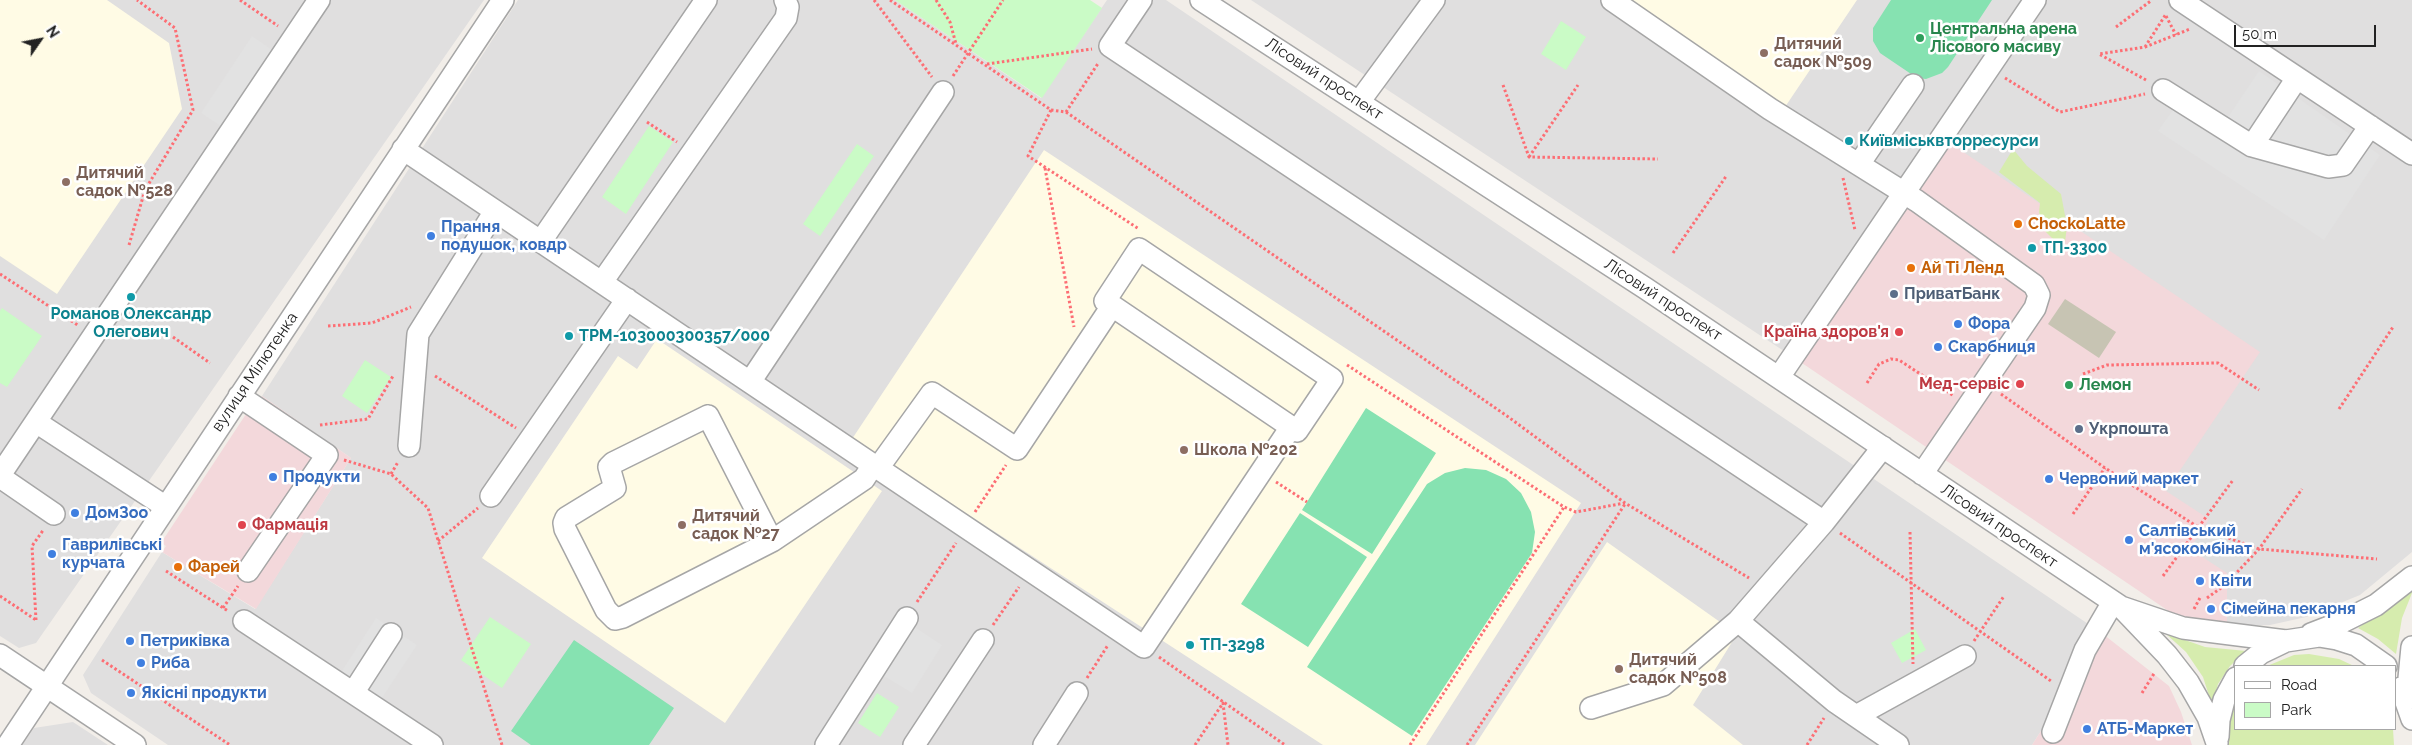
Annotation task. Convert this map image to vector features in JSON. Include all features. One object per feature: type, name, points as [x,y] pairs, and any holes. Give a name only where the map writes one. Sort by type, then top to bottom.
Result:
[{"type":"street","points":[[54,514],[0,476],[319,0]]},
{"type":"street","name":"вулиця Мілютенка","points":[[8,745],[503,0]]},
{"type":"street","points":[[541,242],[706,0]]},
{"type":"street","points":[[602,282],[786,18],[788,7],[785,0]]},
{"type":"street","points":[[1140,0],[1110,46],[1824,522]]},
{"type":"street","name":"Лісовий проспект","points":[[1201,0],[1779,377],[2117,604],[2167,655],[2188,682],[2208,717],[2218,744]]},
{"type":"street","points":[[1359,102],[1434,0]]},
{"type":"street","points":[[1612,0],[1770,108],[1904,192],[2034,286],[2039,295],[2035,308],[1922,474]]},
{"type":"street","points":[[1779,377],[2035,0]]},
{"type":"street","points":[[2171,5],[2211,21],[2412,154]]},
{"type":"street","points":[[2252,146],[2297,78]]},
{"type":"street","points":[[1859,164],[1913,85]]},
{"type":"street","points":[[2163,90],[2252,146],[2336,168],[2343,165],[2348,159],[2370,126]]},
{"type":"street","points":[[750,382],[943,92]]},
{"type":"street","points":[[403,149],[1144,647],[1291,427]]},
{"type":"street","points":[[409,446],[418,334],[495,211]]},
{"type":"street","points":[[1139,249],[1332,379],[1297,431],[1112,306],[1104,301],[1139,249]]},
{"type":"street","points":[[491,496],[627,299]]},
{"type":"street","points":[[772,541],[708,416],[613,463],[609,467],[615,488],[571,513],[564,523],[606,610],[615,619],[623,617],[772,541],[864,479],[932,393],[1017,449],[1112,306]]},
{"type":"street","points":[[240,396],[327,455],[248,571]]},
{"type":"street","points":[[36,422],[166,507]]},
{"type":"street","points":[[1591,708],[1663,685],[1738,622],[1824,522],[1882,447]]},
{"type":"street","points":[[2246,665],[2261,653],[2342,622],[2376,605],[2412,576]]},
{"type":"street","points":[[2053,732],[2085,650],[2117,604]]},
{"type":"street","name":"Лісовий проспект","points":[[2117,604],[2183,628],[2294,639]]},
{"type":"street","points":[[826,745],[907,618]]},
{"type":"street","points":[[244,621],[432,745]]},
{"type":"street","points":[[1738,622],[1886,742]]},
{"type":"street","points":[[353,693],[391,634]]},
{"type":"street","points":[[2294,639],[2319,636],[2337,639],[2356,645],[2385,665]]},
{"type":"street","points":[[914,745],[983,640]]},
{"type":"street","points":[[2409,709],[2412,647]]},
{"type":"street","points":[[0,655],[135,745]]},
{"type":"street","points":[[1856,716],[1964,656]]},
{"type":"street","points":[[2397,681],[2409,709]]},
{"type":"street","points":[[2218,744],[2219,720],[2224,700],[2234,682]]},
{"type":"street","points":[[1044,745],[1077,693]]},
{"type":"path","points":[[127,254],[145,190],[193,110],[175,28],[137,0]]},
{"type":"path","points":[[240,0],[294,37]]},
{"type":"path","points":[[874,0],[943,92]]},
{"type":"path","points":[[890,0],[1051,110],[1066,112],[1507,416],[1625,503],[1767,589]]},
{"type":"path","points":[[936,0],[950,22],[956,44]]},
{"type":"path","points":[[955,73],[1003,0]]},
{"type":"path","points":[[2116,27],[2152,0]]},
{"type":"path","points":[[2166,15],[2171,5]]},
{"type":"path","points":[[2145,47],[2171,5]]},
{"type":"path","points":[[2166,15],[2176,35]]},
{"type":"path","points":[[2163,90],[2099,54],[2145,47],[2211,21]]},
{"type":"path","points":[[986,65],[1110,46]]},
{"type":"path","points":[[1066,112],[1110,46]]},
{"type":"path","points":[[1989,68],[2060,112],[2163,90]]},
{"type":"path","points":[[1503,85],[1529,157]]},
{"type":"path","points":[[1529,157],[1578,85]]},
{"type":"path","points":[[1051,110],[1028,156],[1045,167],[1080,355]]},
{"type":"path","points":[[630,111],[692,153]]},
{"type":"path","points":[[1837,150],[1861,256]]},
{"type":"path","points":[[1529,157],[1658,159]]},
{"type":"path","points":[[1673,253],[1727,175]]},
{"type":"path","points":[[0,274],[94,336]]},
{"type":"path","points":[[328,326],[372,322],[418,304],[433,308]]},
{"type":"path","points":[[2339,409],[2393,327]]},
{"type":"path","points":[[173,337],[210,363]]},
{"type":"path","points":[[1866,383],[1879,364],[1891,358],[1899,360],[1968,405]]},
{"type":"path","points":[[2083,374],[2107,365],[2218,363],[2259,390]]},
{"type":"path","points":[[416,364],[531,438]]},
{"type":"path","points":[[1984,382],[2105,468],[2198,527],[2259,549],[2377,559]]},
{"type":"path","points":[[289,429],[368,419]]},
{"type":"path","points":[[907,618],[1017,449]]},
{"type":"path","points":[[327,455],[391,474],[428,508],[502,745]]},
{"type":"path","points":[[2073,514],[2105,468]]},
{"type":"path","points":[[1261,472],[1307,502]]},
{"type":"path","points":[[2163,576],[2233,480]]},
{"type":"path","points":[[2207,598],[2225,585],[2259,549],[2302,489]]},
{"type":"path","points":[[438,541],[491,496]]},
{"type":"path","points":[[1467,745],[1625,503]]},
{"type":"path","points":[[1410,745],[1564,507]]},
{"type":"path","points":[[0,596],[36,620],[32,546],[54,514]]},
{"type":"path","points":[[1824,522],[2068,693]]},
{"type":"path","points":[[1910,532],[1914,684]]},
{"type":"path","points":[[983,640],[1031,570]]},
{"type":"path","points":[[166,571],[244,621]]},
{"type":"path","points":[[223,608],[248,571]]},
{"type":"path","points":[[1964,656],[2004,596]]},
{"type":"path","points":[[1077,693],[1118,629]]},
{"type":"path","points":[[1144,647],[1285,745]]},
{"type":"path","points":[[102,660],[230,745]]},
{"type":"path","points":[[1807,745],[1834,701]]},
{"type":"path","points":[[1195,745],[1223,703]]},
{"type":"path","points":[[1223,703],[1228,745]]},
{"type":"shaded area","points":[[0,0],[484,0],[36,643],[19,648],[0,636]]},
{"type":"shaded area","name":"Дитячий садок №528","points":[[0,0],[107,0],[169,43],[182,109],[57,294],[0,256]]},
{"type":"shaded area","points":[[518,0],[895,0],[1041,98],[1107,0],[1166,0],[2103,634],[2032,745],[168,745],[91,693],[83,675],[162,552],[255,609],[351,458],[262,396]]},
{"type":"shaded area","points":[[1251,0],[2412,0],[2412,552],[2360,595],[2306,617],[2270,625],[2227,626],[1796,359]]},
{"type":"shaded area","name":"Дитячий садок №509","points":[[1627,0],[1857,0],[1785,107]]},
{"type":"shaded area","points":[[252,36],[278,54],[227,130],[201,113]]},
{"type":"shaded area","points":[[2259,71],[2380,155],[2324,240],[2158,131],[2182,97],[2224,123]]},
{"type":"shaded area","points":[[1944,139],[2260,352],[2166,491],[2209,519],[2190,549],[2227,573],[2227,626],[2173,614],[1796,359]]},
{"type":"shaded area","name":"Школа №202","points":[[1044,150],[1581,503],[1426,745],[1323,745],[852,439]]},
{"type":"shaded area","points":[[2065,299],[2116,332],[2099,358],[2048,324]]},
{"type":"shaded area","name":"Дитячий садок №27","points":[[657,339],[882,491],[725,723],[482,558],[618,356],[637,369]]},
{"type":"shaded area","points":[[262,396],[351,458],[256,609],[162,552],[166,546],[161,543],[250,408],[253,410]]},
{"type":"shaded area","name":"Дитячий садок №508","points":[[1607,542],[1737,634],[1693,705],[1743,745],[1475,745]]},
{"type":"shaded area","points":[[376,618],[417,645],[378,704],[338,677]]},
{"type":"shaded area","points":[[910,624],[942,645],[912,693],[879,673]]},
{"type":"shaded area","points":[[2103,634],[2169,686],[2181,712],[2192,745],[2032,745]]},
{"type":"shaded area","points":[[73,722],[108,745],[22,745],[34,728]]},
{"type":"green space","points":[[895,0],[1090,0],[1102,8],[1042,98]]},
{"type":"green space","name":"Центральна арена Лісового масиву","points":[[1891,0],[1992,0],[1948,67],[1942,73],[1926,79],[1917,78],[1880,53],[1873,41],[1873,28]]},
{"type":"green space","points":[[1561,21],[1586,37],[1566,70],[1541,54]]},
{"type":"green space","points":[[649,126],[673,142],[626,214],[602,197]]},
{"type":"green space","points":[[857,144],[874,156],[820,236],[803,224]]},
{"type":"green space","points":[[2013,149],[2027,166],[2061,194],[2067,226],[2065,242],[2057,243],[2042,228],[2039,212],[2040,203],[1999,172]]},
{"type":"green space","points":[[2,308],[42,336],[7,387],[0,383],[0,311]]},
{"type":"green space","points":[[365,360],[391,377],[367,413],[342,396]]},
{"type":"green space","points":[[1366,408],[1436,453],[1372,554],[1302,510]]},
{"type":"green space","points":[[1465,468],[1486,470],[1506,479],[1521,493],[1531,512],[1535,532],[1532,553],[1412,736],[1307,667],[1427,484],[1445,473]]},
{"type":"green space","points":[[1300,513],[1367,557],[1308,647],[1241,604]]},
{"type":"green space","points":[[2412,584],[2412,593],[2402,618],[2396,654],[2378,639],[2358,628],[2384,609]]},
{"type":"green space","points":[[490,617],[531,644],[502,688],[461,660]]},
{"type":"green space","points":[[1915,629],[1926,650],[1902,663],[1891,643]]},
{"type":"green space","points":[[2165,633],[2205,647],[2246,651],[2230,666],[2218,684],[2212,705],[2203,677],[2186,652]]},
{"type":"green space","points":[[574,640],[674,708],[649,745],[531,745],[511,731]]},
{"type":"green space","points":[[2309,654],[2339,659],[2352,665],[2269,665],[2294,655]]},
{"type":"green space","points":[[877,693],[899,707],[880,737],[858,723]]},
{"type":"green space","points":[[2234,708],[2234,730],[2393,730],[2394,745],[2229,745],[2228,728]]},
{"type":"place","name":"Центральна арена Лісового масиву","points":[[1920,38]]},
{"type":"place","name":"Дитячий садок №509","points":[[1764,53]]},
{"type":"place","name":"Київміськвторресурси","points":[[1849,141]]},
{"type":"place","name":"Дитячий садок №528","points":[[66,182]]},
{"type":"place","name":"ChockoLatte","points":[[2018,224]]},
{"type":"place","name":"Прання подушок, ковдр","points":[[431,236]]},
{"type":"place","name":"ТП-3300","points":[[2032,248]]},
{"type":"place","name":"Ай Ті Ленд","points":[[1911,268]]},
{"type":"place","name":"ПриватБанк","points":[[1894,294]]},
{"type":"place","name":"Романов Олександр Олегович","points":[[131,297]]},
{"type":"place","name":"Фора","points":[[1958,324]]},
{"type":"place","name":"Країна здоров'я","points":[[1899,332]]},
{"type":"place","name":"ТРМ-103000300357/000","points":[[569,336]]},
{"type":"place","name":"Скарбниця","points":[[1938,347]]},
{"type":"place","name":"Мед-сервіс","points":[[2020,384]]},
{"type":"place","name":"Лемон","points":[[2069,385]]},
{"type":"place","name":"Укрпошта","points":[[2079,429]]},
{"type":"place","name":"Школа №202","points":[[1184,450]]},
{"type":"place","name":"Продукти","points":[[273,477]]},
{"type":"place","name":"Червоний маркет","points":[[2049,479]]},
{"type":"place","name":"ДомЗоо","points":[[75,513]]},
{"type":"place","name":"Фармація","points":[[242,525]]},
{"type":"place","name":"Дитячий садок №27","points":[[682,525]]},
{"type":"place","name":"Салтівський м'ясокомбінат","points":[[2129,540]]},
{"type":"place","name":"Гаврилівські курчата","points":[[52,554]]},
{"type":"place","name":"Фарей","points":[[178,567]]},
{"type":"place","name":"Квіти","points":[[2200,581]]},
{"type":"place","name":"Сімейна пекарня","points":[[2211,609]]},
{"type":"place","name":"Петриківка","points":[[130,641]]},
{"type":"place","name":"ТП-3298","points":[[1190,645]]},
{"type":"place","name":"Риба","points":[[141,663]]},
{"type":"place","name":"Дитячий садок №508","points":[[1619,669]]},
{"type":"place","name":"Якісні продукти","points":[[131,693]]},
{"type":"place","name":"АТБ-Маркет","points":[[2087,729]]}]
